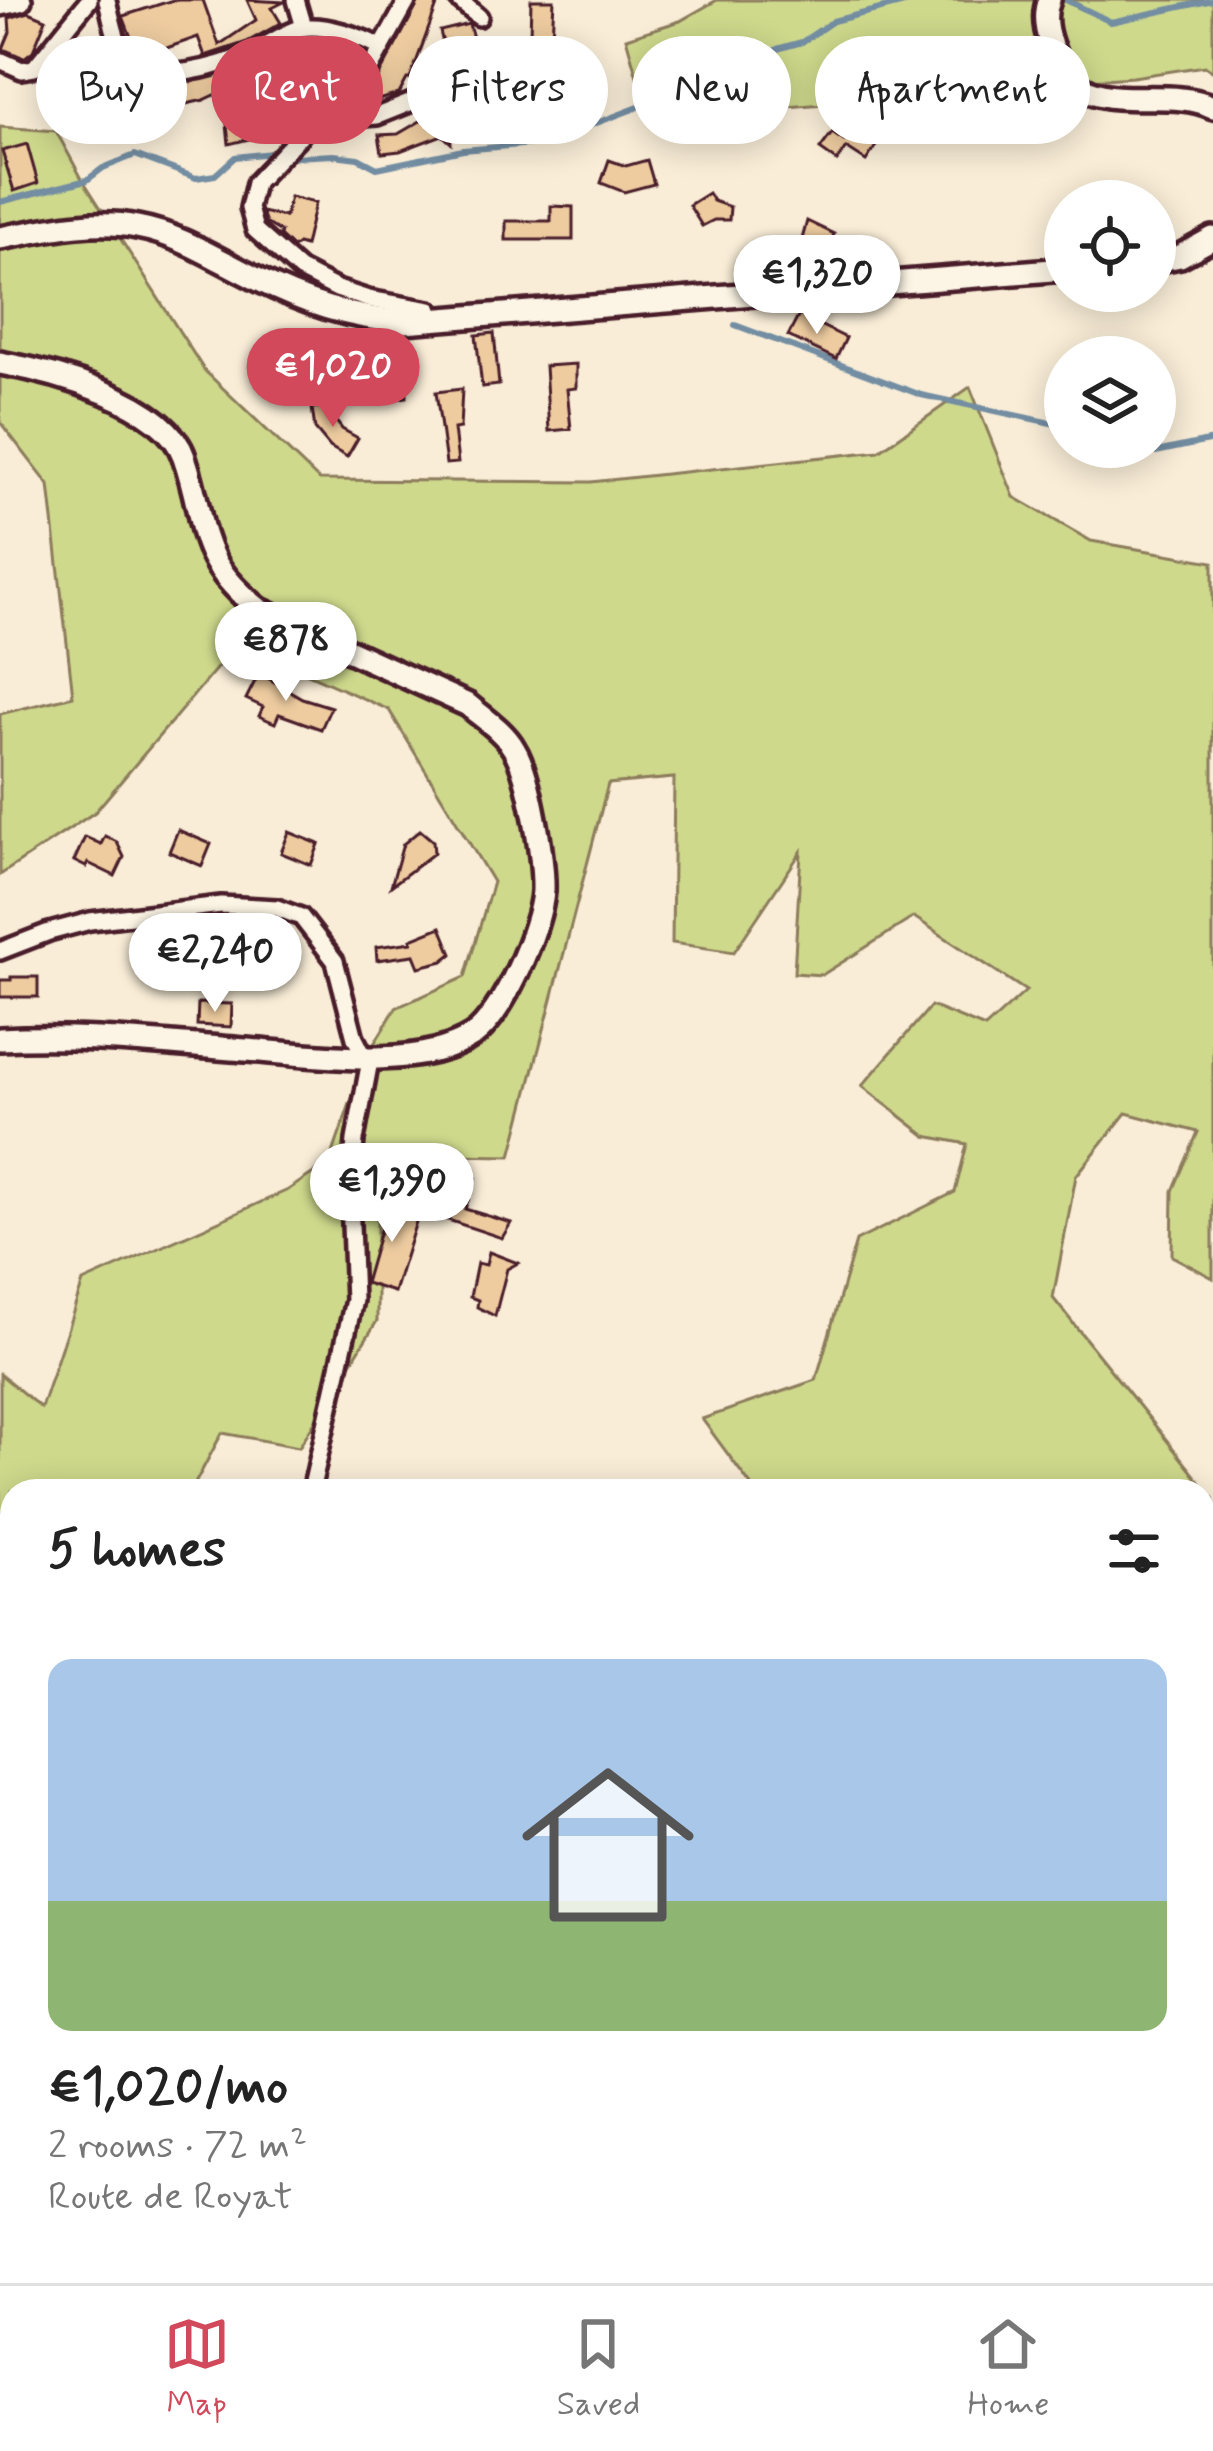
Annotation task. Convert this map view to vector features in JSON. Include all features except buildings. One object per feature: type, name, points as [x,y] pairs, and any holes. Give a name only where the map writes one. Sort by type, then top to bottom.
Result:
[{"type":"main road","points":[[0,4],[15,0]]},
{"type":"main road","points":[[1047,4],[1052,49],[1068,77],[1097,95],[1180,98],[1213,106]]},
{"type":"main road","points":[[0,238],[94,224],[133,226],[170,235],[290,296],[337,313],[388,321],[1044,271]]},
{"type":"main road","points":[[1176,257],[1213,238]]},
{"type":"main road","points":[[0,363],[94,389],[132,405],[160,424],[183,453],[201,532],[215,563],[238,593],[284,624],[468,705],[516,750],[544,869],[542,902],[532,935],[488,1022],[471,1037],[433,1052],[366,1057],[69,1038],[0,1039]]},
{"type":"street","points":[[0,60],[22,70],[34,68],[89,0]]},
{"type":"street","points":[[107,0],[117,40],[141,70],[170,75],[211,63]]},
{"type":"street","points":[[296,0],[304,27]]},
{"type":"street","points":[[383,44],[408,0]]},
{"type":"street","points":[[459,0],[479,17]]},
{"type":"street","points":[[286,36],[304,27],[350,36]]},
{"type":"street","points":[[292,144],[255,183],[249,196],[255,230],[300,270],[337,290],[430,310],[434,321]]},
{"type":"street","points":[[0,951],[90,921],[221,904],[277,908],[301,917],[335,961],[355,1038],[369,1066],[350,1199],[354,1300],[314,1479]]},
{"type":"green space","points":[[717,0],[1213,0],[1213,72],[1205,66],[1090,80],[1090,36],[815,36],[815,105],[791,107],[791,36],[632,36],[680,21]]},
{"type":"green space","points":[[0,127],[36,130],[36,144],[63,144],[204,370],[319,480],[591,482],[879,451],[970,387],[1014,497],[1091,541],[1213,562],[1213,1278],[1172,1256],[1173,1191],[1198,1132],[1126,1113],[1076,1176],[1053,1298],[1198,1479],[746,1479],[702,1419],[816,1380],[856,1241],[955,1192],[967,1144],[926,1136],[862,1086],[931,1006],[985,1028],[1026,991],[914,917],[822,975],[794,973],[801,852],[734,952],[672,943],[674,778],[608,784],[511,1156],[377,1154],[377,1321],[299,1447],[222,1433],[197,1479],[0,1479],[0,1374],[41,1408],[83,1282],[288,1190],[330,1162],[366,1057],[396,1008],[465,977],[493,882],[389,710],[238,643],[95,812],[0,875],[0,714],[73,696],[49,485],[0,422]]},
{"type":"waterway","points":[[293,157],[358,158],[377,168],[463,150],[544,143],[657,100],[718,87],[833,21],[916,0]]},
{"type":"waterway","points":[[1066,0],[1111,22],[1213,0]]},
{"type":"waterway","points":[[0,202],[87,180],[135,155],[196,178],[215,175],[235,157],[272,153]]},
{"type":"waterway","points":[[735,325],[921,395],[1044,421]]},
{"type":"waterway","points":[[1176,448],[1213,440]]}]
